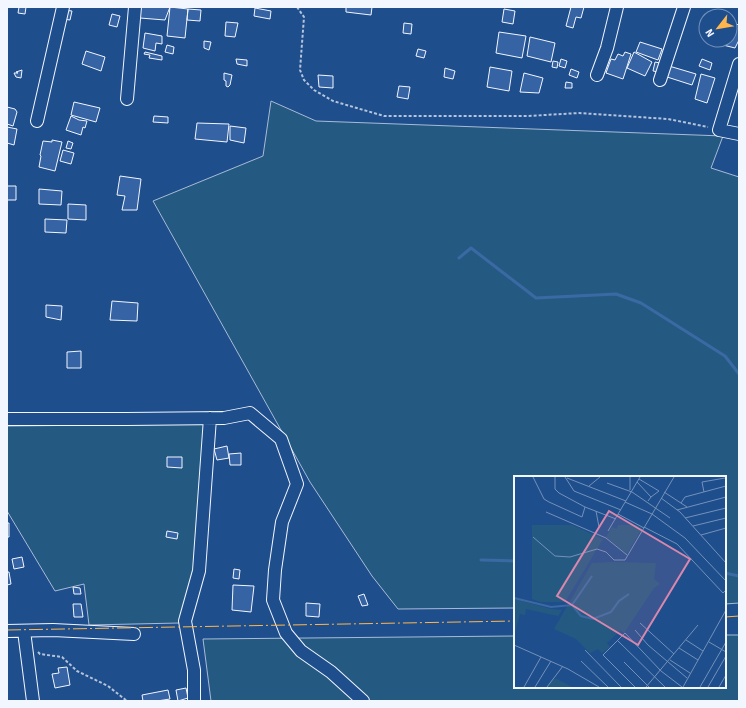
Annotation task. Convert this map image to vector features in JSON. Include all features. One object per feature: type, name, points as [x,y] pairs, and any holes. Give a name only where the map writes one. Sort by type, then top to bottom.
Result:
[{"type":"street","points":[[37,121],[63,7]]},
{"type":"street","points":[[127,99],[135,7]]},
{"type":"street","points":[[597,75],[607,48],[617,7]]},
{"type":"street","points":[[660,80],[684,7]]},
{"type":"street","points":[[739,64],[719,130],[739,134]]},
{"type":"street","points":[[7,419],[224,418],[250,413],[281,439],[297,484],[282,522],[275,570],[273,600],[286,633],[301,651],[331,672],[364,701]]},
{"type":"street","points":[[194,701],[194,670],[185,621],[199,571],[210,418]]},
{"type":"street","points":[[24,630],[33,701]]},
{"type":"street","points":[[7,631],[53,630],[134,634]]},
{"type":"path","points":[[297,7],[304,17],[300,70],[304,80],[314,90],[333,101],[384,116],[528,116],[579,112],[668,119],[719,130]]},
{"type":"path","points":[[36,648],[40,654],[62,657],[77,670],[108,686],[128,701]]},
{"type":"shaded area","points":[[271,101],[316,121],[723,136],[711,168],[739,177],[739,603],[726,604],[726,476],[514,476],[514,608],[398,609],[372,576],[310,482],[153,201],[263,156]]},
{"type":"shaded area","points":[[204,424],[194,570],[179,623],[89,625],[84,584],[55,591],[7,511],[7,426]]},
{"type":"shaded area","points":[[726,635],[739,635],[739,701],[211,701],[203,639],[514,636],[514,688],[726,688]]},
{"type":"building","points":[[19,7],[26,7],[25,14],[18,13]]},
{"type":"building","points":[[140,7],[170,7],[165,20],[140,18]]},
{"type":"building","points":[[170,7],[188,9],[185,38],[167,36]]},
{"type":"building","points":[[346,7],[372,7],[371,15],[346,12]]},
{"type":"building","points":[[571,7],[584,7],[581,18],[576,17],[573,28],[566,26]]},
{"type":"building","points":[[255,8],[271,11],[270,19],[254,16]]},
{"type":"building","points":[[188,9],[201,10],[200,21],[187,20]]},
{"type":"building","points":[[504,9],[515,11],[513,24],[502,22]]},
{"type":"building","points":[[64,10],[72,11],[70,20],[63,19]]},
{"type":"building","points":[[112,14],[120,16],[117,27],[109,25]]},
{"type":"building","points":[[226,22],[238,23],[235,37],[225,36]]},
{"type":"building","points":[[404,23],[412,24],[411,34],[403,33]]},
{"type":"building","points":[[738,25],[739,25],[738,42]]},
{"type":"building","points":[[499,32],[526,36],[522,58],[496,53]]},
{"type":"building","points":[[145,33],[162,36],[162,44],[156,43],[155,51],[143,48]]},
{"type":"building","points":[[530,37],[555,43],[551,62],[527,56]]},
{"type":"building","points":[[204,41],[211,42],[209,50],[204,48]]},
{"type":"building","points":[[640,42],[662,49],[658,60],[636,52]]},
{"type":"building","points":[[167,45],[174,47],[173,54],[165,52]]},
{"type":"building","points":[[418,49],[426,51],[424,58],[416,56]]},
{"type":"building","points":[[86,51],[105,57],[101,71],[82,64]]},
{"type":"building","points":[[145,52],[162,56],[162,60],[149,58],[150,55],[144,54]]},
{"type":"building","points":[[625,52],[631,54],[623,79],[606,73],[611,59],[615,60],[618,54],[623,56]]},
{"type":"building","points":[[634,52],[652,62],[645,76],[627,68]]},
{"type":"building","points":[[236,59],[247,60],[247,66],[237,64]]},
{"type":"building","points":[[561,59],[567,61],[565,68],[559,66]]},
{"type":"building","points":[[702,59],[712,63],[710,70],[699,66]]},
{"type":"building","points":[[553,61],[558,62],[557,68],[552,67]]},
{"type":"building","points":[[655,62],[660,63],[658,72],[653,71]]},
{"type":"building","points":[[669,66],[696,74],[692,85],[664,76]]},
{"type":"building","points":[[490,67],[512,71],[509,91],[487,87]]},
{"type":"building","points":[[445,68],[455,71],[453,79],[444,77]]},
{"type":"building","points":[[571,69],[579,72],[577,78],[569,75]]},
{"type":"building","points":[[22,70],[21,78],[16,77],[14,73],[18,73],[16,72]]},
{"type":"building","points":[[224,73],[232,75],[230,85],[228,87],[226,86],[226,81],[224,80]]},
{"type":"building","points":[[524,73],[543,78],[539,93],[520,92]]},
{"type":"building","points":[[701,74],[715,78],[707,103],[695,99]]},
{"type":"building","points":[[318,75],[333,76],[333,88],[319,87]]},
{"type":"building","points":[[566,82],[572,83],[572,88],[565,88]]},
{"type":"building","points":[[399,86],[410,87],[408,99],[397,97]]},
{"type":"building","points":[[74,102],[100,108],[96,122],[71,115]]},
{"type":"building","points":[[7,107],[15,109],[17,112],[13,126],[7,124]]},
{"type":"building","points":[[71,116],[79,120],[87,121],[85,128],[83,127],[81,135],[66,130]]},
{"type":"building","points":[[154,116],[168,117],[168,123],[153,122]]},
{"type":"building","points":[[197,123],[229,124],[227,142],[195,139]]},
{"type":"building","points":[[230,126],[246,128],[244,143],[230,140]]},
{"type":"building","points":[[7,127],[17,129],[14,145],[7,143]]},
{"type":"building","points":[[52,140],[62,142],[55,171],[39,167],[43,141],[52,142]]},
{"type":"building","points":[[68,141],[73,143],[71,149],[66,148]]},
{"type":"building","points":[[63,150],[74,153],[71,164],[60,161]]},
{"type":"building","points":[[120,176],[141,179],[137,210],[122,210],[125,196],[117,195]]},
{"type":"building","points":[[7,186],[16,186],[16,200],[7,200]]},
{"type":"building","points":[[39,189],[62,191],[61,205],[39,204]]},
{"type":"building","points":[[68,204],[86,205],[86,220],[68,219]]},
{"type":"building","points":[[45,219],[67,220],[66,233],[45,232]]},
{"type":"building","points":[[112,301],[138,303],[137,321],[110,320]]},
{"type":"building","points":[[46,305],[62,306],[61,320],[46,317]]},
{"type":"building","points":[[81,351],[81,368],[67,368],[67,352]]},
{"type":"building","points":[[227,446],[229,458],[217,460],[214,449]]},
{"type":"building","points":[[241,453],[241,465],[230,465],[229,454]]},
{"type":"building","points":[[167,457],[182,457],[182,468],[167,467]]},
{"type":"building","points":[[7,523],[9,523],[9,537],[7,537]]},
{"type":"building","points":[[167,531],[178,533],[177,539],[166,537]]},
{"type":"building","points":[[22,557],[24,567],[14,569],[12,559]]},
{"type":"building","points":[[234,569],[240,570],[239,579],[233,578]]},
{"type":"building","points":[[7,572],[9,572],[11,584],[7,585]]},
{"type":"building","points":[[233,585],[254,586],[251,612],[232,610]]},
{"type":"building","points":[[73,587],[80,588],[81,594],[74,594]]},
{"type":"building","points":[[364,594],[368,605],[362,606],[358,596]]},
{"type":"building","points":[[306,603],[320,604],[319,617],[306,616]]},
{"type":"building","points":[[73,604],[81,604],[83,617],[74,617]]},
{"type":"building","points":[[67,667],[70,685],[55,688],[52,674],[59,673],[58,668]]},
{"type":"building","points":[[186,688],[188,698],[178,701],[176,690]]},
{"type":"building","points":[[168,690],[170,699],[143,701],[142,695]]},
{"type":"waterway","points":[[459,258],[471,248],[536,298],[616,294],[641,303],[725,356],[739,374]]},
{"type":"waterway","points":[[481,560],[514,561]]},
{"type":"waterway","points":[[726,573],[739,576]]},
{"type":"power","points":[[726,617],[739,616]]},
{"type":"power","points":[[7,630],[514,621]]}]
